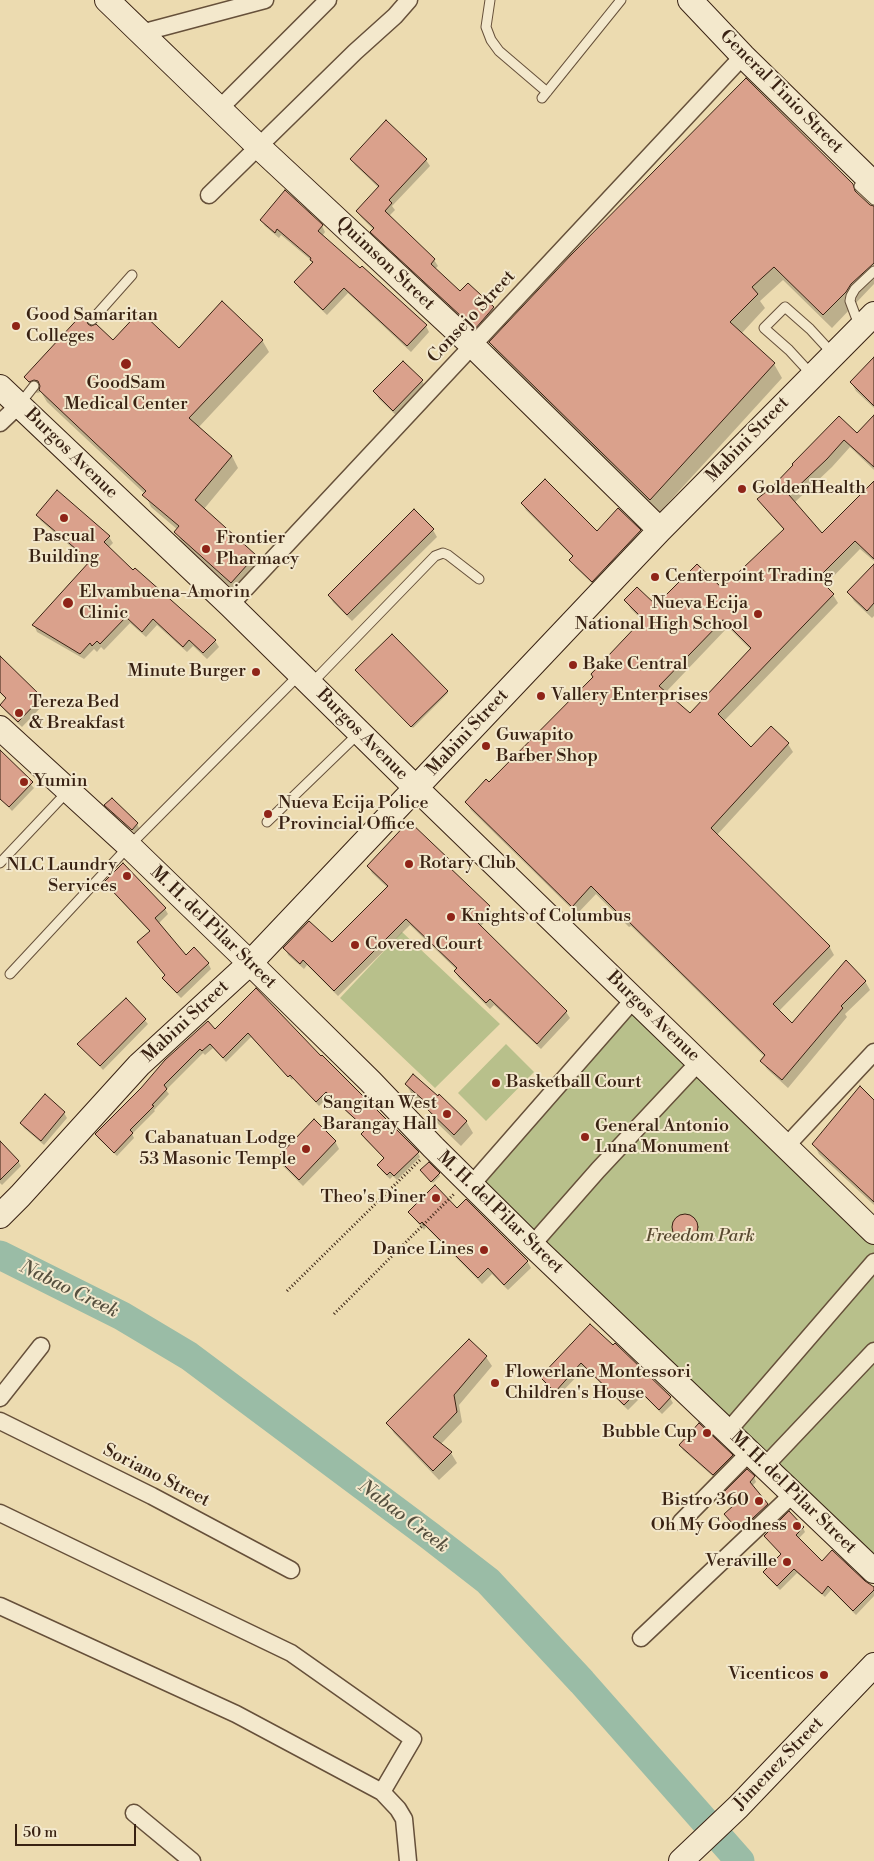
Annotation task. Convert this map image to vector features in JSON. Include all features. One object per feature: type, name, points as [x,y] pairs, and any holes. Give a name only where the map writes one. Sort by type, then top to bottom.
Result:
[{"type":"street","name":"Quimson Street","points":[[107,0],[219,109],[473,346],[660,530]]},
{"type":"street","points":[[140,33],[265,0]]},
{"type":"street","points":[[219,109],[328,0]]},
{"type":"street","points":[[209,194],[260,147],[355,52],[396,16],[410,0]]},
{"type":"street","name":"General Tinio Street","points":[[690,0],[835,151],[874,184]]},
{"type":"street","name":"Consejo Street","points":[[230,605],[743,56]]},
{"type":"street","name":"Mabini Street","points":[[0,1216],[139,1065],[250,963],[660,530],[867,320]]},
{"type":"street","name":"Burgos Avenue","points":[[0,387],[230,605],[874,1232]]},
{"type":"street","points":[[0,423],[19,406]]},
{"type":"street","name":"M. H. del Pilar Street","points":[[0,728],[129,846],[370,1081],[433,1147],[532,1245],[874,1571]]},
{"type":"street","points":[[470,1182],[634,999]]},
{"type":"street","points":[[532,1245],[598,1170],[699,1062]]},
{"type":"street","points":[[789,1143],[870,1063]]},
{"type":"street","points":[[728,1431],[874,1262]]},
{"type":"street","points":[[0,1398],[40,1346]]},
{"type":"street","points":[[681,1522],[758,1459],[874,1351]]},
{"type":"street","name":"Soriano Street","points":[[0,1421],[152,1496],[291,1570]]},
{"type":"street","points":[[641,1638],[793,1494]]},
{"type":"street","points":[[0,1513],[291,1653],[413,1739],[382,1792]]},
{"type":"street","points":[[0,1606],[236,1714],[382,1792],[398,1809],[404,1819],[408,1857]]},
{"type":"street","name":"Jimenez Street","points":[[681,1861],[738,1807],[874,1665]]},
{"type":"street","points":[[134,1813],[192,1861]]},
{"type":"lane","points":[[490,0],[486,27],[491,40],[499,51],[544,95],[622,0]]},
{"type":"lane","points":[[851,178],[874,200]]},
{"type":"lane","points":[[867,320],[850,301],[855,289],[874,270]]},
{"type":"lane","points":[[92,320],[132,275]]},
{"type":"lane","points":[[812,375],[789,350],[764,328],[785,306],[833,354]]},
{"type":"lane","points":[[19,406],[23,398],[34,386]]},
{"type":"lane","points":[[10,974],[129,846],[435,556],[443,553],[448,555],[479,580]]},
{"type":"lane","points":[[267,822],[360,732]]},
{"type":"lane","points":[[0,864],[68,791]]},
{"type":"path","points":[[287,1291],[433,1147]]},
{"type":"path","points":[[334,1314],[470,1182]]},
{"type":"green space","points":[[402,932],[500,1024],[435,1088],[340,998]]},
{"type":"green space","name":"Freedom Park","points":[[633,1012],[874,1244],[874,1564],[478,1183]]},
{"type":"green space","name":"Basketball Court","points":[[506,1044],[534,1072],[486,1121],[458,1093]]},
{"type":"building","points":[[746,78],[853,184],[855,191],[870,205],[874,206],[874,263],[851,284],[846,292],[823,315],[774,267],[752,287],[758,294],[730,322],[775,363],[650,500],[489,342],[571,255]]},
{"type":"building","points":[[386,120],[427,159],[389,200],[392,203],[385,211],[435,259],[431,264],[460,291],[468,283],[494,307],[475,329],[370,232],[374,228],[356,211],[379,186],[350,159]]},
{"type":"building","points":[[285,190],[323,225],[318,231],[360,268],[362,266],[427,325],[407,346],[344,288],[323,310],[294,282],[313,262],[310,260],[311,258],[277,229],[275,233],[260,220]]},
{"type":"building","points":[[222,301],[263,340],[189,418],[232,456],[195,500],[256,555],[231,583],[174,532],[179,526],[142,495],[146,491],[39,390],[38,381],[29,382],[24,377],[84,312],[87,316],[88,324],[91,326],[96,324],[113,340],[140,311],[179,348]]},
{"type":"building","points":[[874,357],[874,406],[850,382]]},
{"type":"building","points":[[403,361],[423,380],[393,411],[373,391]]},
{"type":"building","points":[[874,415],[874,467],[844,440],[789,495],[822,533],[874,481],[874,559],[855,541],[818,578],[834,594],[718,714],[751,747],[771,726],[789,743],[711,828],[830,946],[773,1004],[792,1023],[846,960],[866,981],[841,1006],[843,1008],[782,1080],[760,1061],[765,1055],[591,886],[572,907],[465,802],[486,779],[489,782],[593,677],[591,674],[643,619],[624,600],[637,587],[656,605],[697,564],[722,588],[784,529],[757,499],[771,488],[839,416],[857,433]],"holes":[[[723,620],[751,648],[690,713],[659,686]]]},
{"type":"building","points":[[545,479],[597,531],[618,508],[641,530],[592,582],[569,560],[573,556],[521,503]]},
{"type":"building","points":[[57,490],[110,536],[104,542],[133,570],[135,568],[216,640],[203,653],[189,640],[183,647],[153,619],[142,632],[126,617],[100,644],[97,641],[92,646],[90,643],[80,654],[32,625],[90,561],[36,515]]},
{"type":"building","points":[[414,509],[434,529],[347,615],[328,595]]},
{"type":"building","points":[[874,564],[874,603],[867,611],[847,592]]},
{"type":"building","points":[[392,634],[448,691],[411,727],[355,670]]},
{"type":"building","points":[[0,656],[42,697],[18,722],[0,705],[6,698],[0,692]]},
{"type":"building","points":[[0,750],[33,782],[9,807],[0,799]]},
{"type":"building","points":[[112,798],[138,823],[132,830],[104,805]]},
{"type":"building","points":[[409,821],[451,861],[447,865],[490,906],[476,921],[567,1011],[537,1044],[490,999],[486,1003],[454,971],[457,968],[406,919],[334,991],[303,960],[300,964],[283,948],[309,921],[332,942],[388,886],[367,866]]},
{"type":"building","points":[[123,863],[166,908],[155,918],[186,955],[194,947],[209,963],[177,993],[162,978],[165,975],[137,942],[150,931],[104,882]]},
{"type":"building","points":[[256,988],[321,1056],[419,1152],[394,1176],[390,1172],[387,1175],[377,1165],[384,1158],[361,1134],[366,1129],[326,1092],[316,1102],[290,1075],[288,1077],[248,1033],[223,1058],[210,1044],[202,1051],[200,1049],[164,1085],[167,1089],[152,1105],[154,1106],[130,1130],[133,1133],[114,1153],[95,1134],[141,1088],[165,1060],[208,1021],[215,1029]]},
{"type":"building","points":[[126,998],[146,1019],[100,1066],[77,1044]]},
{"type":"building","name":"Sangitan West Barangay Hall","points":[[413,1074],[438,1096],[439,1094],[467,1121],[454,1135],[426,1108],[429,1105],[405,1084]]},
{"type":"building","points":[[860,1086],[874,1100],[874,1202],[812,1144]]},
{"type":"building","points":[[45,1094],[65,1112],[41,1141],[20,1123]]},
{"type":"building","name":"Cabanatuan Lodge 53 Masonic Temple","points":[[314,1119],[336,1141],[299,1180],[277,1158]]},
{"type":"building","points":[[0,1141],[19,1161],[0,1180]]},
{"type":"building","points":[[429,1162],[440,1173],[431,1182],[420,1170]]},
{"type":"building","points":[[435,1185],[457,1208],[466,1199],[528,1261],[504,1285],[488,1268],[478,1278],[422,1222],[420,1224],[408,1212]]},
{"type":"building","points":[[685,1214],[694,1218],[698,1227],[694,1236],[685,1240],[676,1236],[672,1227],[676,1218]]},
{"type":"building","points":[[590,1324],[613,1345],[615,1343],[671,1397],[659,1410],[639,1390],[624,1405],[581,1363],[555,1392],[540,1377]]},
{"type":"building","points":[[469,1339],[487,1356],[454,1395],[457,1412],[433,1437],[452,1452],[433,1471],[386,1423]]},
{"type":"building","points":[[699,1423],[733,1455],[713,1475],[679,1445]]},
{"type":"building","points":[[747,1469],[755,1476],[750,1482],[768,1504],[739,1531],[724,1514],[734,1505],[722,1494]]},
{"type":"building","points":[[789,1511],[804,1527],[796,1535],[822,1561],[832,1550],[874,1587],[874,1590],[853,1611],[828,1586],[822,1594],[794,1569],[777,1586],[763,1572],[781,1554],[764,1536]]},
{"type":"waterway","name":"Nabao Creek","points":[[0,1255],[122,1316],[189,1356],[488,1581],[582,1682],[740,1861]]},
{"type":"place","name":"Good Samaritan Colleges","points":[[16,326]]},
{"type":"place","name":"GoodSam Medical Center","points":[[126,364]]},
{"type":"place","name":"GoldenHealth","points":[[742,489]]},
{"type":"place","name":"Pascual Building","points":[[64,518]]},
{"type":"place","name":"Frontier Pharmacy","points":[[206,549]]},
{"type":"place","name":"Centerpoint Trading","points":[[655,577]]},
{"type":"place","name":"Elvambuena-Amorin Clinic","points":[[68,603]]},
{"type":"place","name":"Nueva Ecija National High School","points":[[758,614]]},
{"type":"place","name":"Bake Central","points":[[573,665]]},
{"type":"place","name":"Minute Burger","points":[[256,672]]},
{"type":"place","name":"Vallery Enterprises","points":[[541,696]]},
{"type":"place","name":"Tereza Bed & Breakfast","points":[[19,713]]},
{"type":"place","name":"Guwapito Barber Shop","points":[[486,746]]},
{"type":"place","name":"Yumin","points":[[24,782]]},
{"type":"place","name":"Nueva Ecija Police Provincial Office","points":[[268,814]]},
{"type":"place","name":"Rotary Club","points":[[409,864]]},
{"type":"place","name":"NLC Laundry Services","points":[[127,876]]},
{"type":"place","name":"Knights of Columbus","points":[[451,917]]},
{"type":"place","name":"Covered Court","points":[[355,945]]},
{"type":"place","name":"Basketball Court","points":[[496,1083]]},
{"type":"place","name":"Sangitan West Barangay Hall","points":[[447,1114]]},
{"type":"place","name":"General Antonio Luna Monument","points":[[585,1137]]},
{"type":"place","name":"Cabanatuan Lodge 53 Masonic Temple","points":[[306,1149]]},
{"type":"place","name":"Theo's Diner","points":[[436,1198]]},
{"type":"place","name":"Dance Lines","points":[[484,1250]]},
{"type":"place","name":"Flowerlane Montessori Children's House","points":[[495,1383]]},
{"type":"place","name":"Bubble Cup","points":[[707,1433]]},
{"type":"place","name":"Bistro 360","points":[[759,1501]]},
{"type":"place","name":"Oh My Goodness","points":[[797,1526]]},
{"type":"place","name":"Veraville","points":[[787,1562]]},
{"type":"place","name":"Vicenticos","points":[[824,1675]]}]
